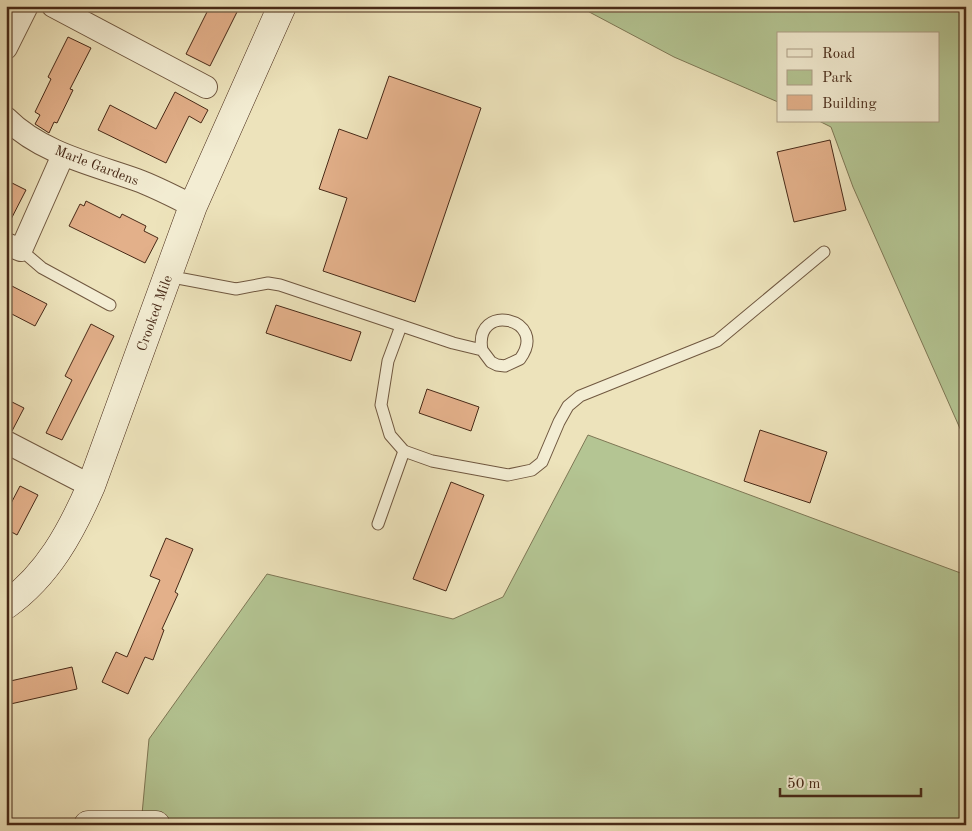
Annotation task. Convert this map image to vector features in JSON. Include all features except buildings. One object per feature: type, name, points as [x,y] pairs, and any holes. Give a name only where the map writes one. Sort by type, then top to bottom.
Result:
[{"type":"main road","name":"Crooked Mile","points":[[6,605],[30,587],[47,568],[75,522],[91,486],[193,206],[282,6]]},
{"type":"main road","points":[[88,825],[156,825]]},
{"type":"street","points":[[6,48],[27,6]]},
{"type":"street","points":[[53,6],[206,87]]},
{"type":"street","name":"Marle Gardens","points":[[6,118],[20,132],[64,155],[139,181],[193,206]]},
{"type":"street","points":[[14,247],[64,155]]},
{"type":"street","points":[[6,442],[91,486]]},
{"type":"lane","points":[[14,247],[42,268],[110,305]]},
{"type":"lane","points":[[401,326],[388,361],[381,405],[390,435],[404,451],[432,462],[508,475],[532,470],[542,462],[568,406],[580,396],[717,341],[824,252]]},
{"type":"lane","points":[[167,276],[236,289],[268,283],[280,286],[401,326],[482,350],[491,362],[497,365],[513,364],[525,353],[527,337],[518,324],[511,320],[496,320],[484,330],[481,343],[482,350]]},
{"type":"lane","points":[[378,524],[404,451]]},
{"type":"green space","points":[[578,6],[966,6],[966,442],[853,187],[831,127],[821,122],[940,122],[940,32],[777,32],[777,102],[674,57]]},
{"type":"green space","points":[[588,435],[966,575],[966,825],[141,825],[149,739],[267,574],[453,619],[503,597]]}]
